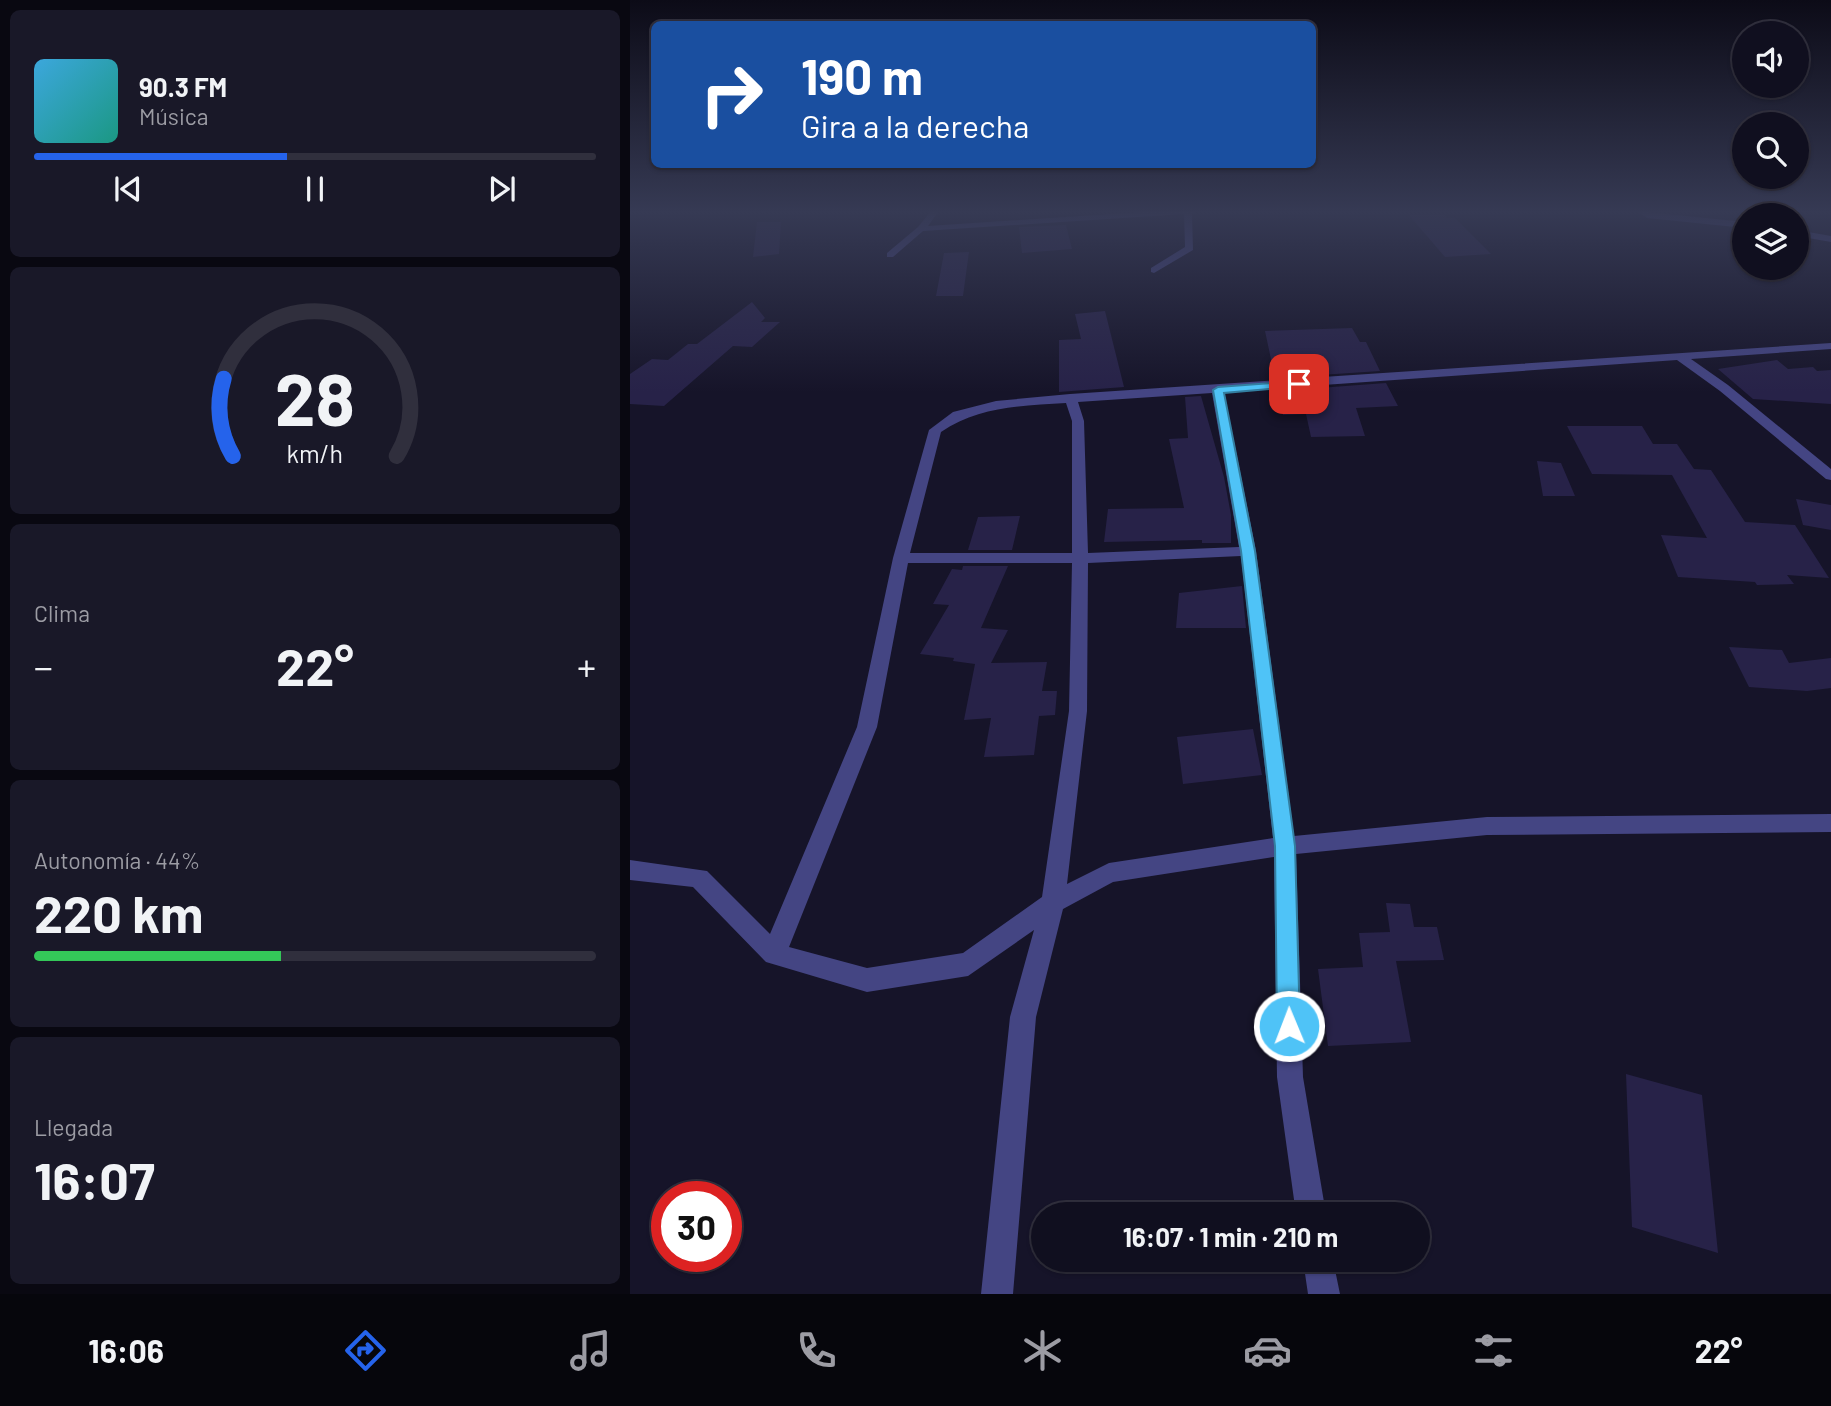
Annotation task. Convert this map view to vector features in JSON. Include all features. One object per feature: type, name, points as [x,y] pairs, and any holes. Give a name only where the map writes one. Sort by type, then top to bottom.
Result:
[{"type":"street","points":[[774,954],[867,727],[901,558],[935,430],[957,415],[1000,404],[1070,398],[1218,390],[1831,346]]},
{"type":"street","points":[[1679,356],[1724,388],[1831,475]]},
{"type":"street","points":[[1218,390],[1248,551],[1285,846],[1290,1077],[1309,1202]]},
{"type":"street","points":[[997,1294],[1023,1017],[1053,903],[1077,711],[1080,558],[1078,421],[1070,398]]},
{"type":"street","points":[[901,558],[1080,558],[1248,551]]},
{"type":"street","points":[[630,870],[699,878],[774,954],[867,980],[968,964],[1053,903],[1109,873],[1285,846],[1487,826],[1831,824]]},
{"type":"street","points":[[1320,1272],[1324,1294]]},
{"type":"building","points":[[941,271],[966,271],[963,296],[936,296]]},
{"type":"building","points":[[752,302],[765,318],[761,322],[780,322],[752,347],[733,346],[664,406],[630,404],[630,374],[652,359],[668,360],[688,344],[697,344]]},
{"type":"building","points":[[1105,311],[1124,387],[1059,392],[1059,340],[1081,339],[1075,314]]},
{"type":"building","points":[[1352,328],[1360,342],[1366,342],[1380,371],[1275,378],[1265,331]]},
{"type":"building","points":[[1777,360],[1788,369],[1813,367],[1817,371],[1831,370],[1831,404],[1753,399],[1718,369]]},
{"type":"building","points":[[1386,383],[1398,406],[1356,408],[1365,436],[1311,437],[1306,414],[1283,415],[1278,391]]},
{"type":"building","points":[[1201,396],[1224,477],[1231,515],[1231,543],[1202,543],[1202,540],[1104,542],[1108,509],[1184,508],[1169,439],[1188,438],[1185,397]]},
{"type":"building","points":[[1567,426],[1642,426],[1653,444],[1677,444],[1694,469],[1711,470],[1745,522],[1795,525],[1829,578],[1787,575],[1794,584],[1757,585],[1755,582],[1678,577],[1661,535],[1707,538],[1672,475],[1592,474]]},
{"type":"building","points":[[1537,461],[1561,463],[1575,496],[1543,496]]},
{"type":"building","points":[[1796,499],[1831,505],[1831,530],[1803,525]]},
{"type":"building","points":[[1020,516],[1012,550],[968,550],[978,517]]},
{"type":"building","points":[[963,566],[1008,566],[981,628],[1008,630],[991,663],[1047,662],[1042,691],[1057,691],[1055,715],[1039,716],[1034,755],[984,757],[991,718],[964,720],[975,664],[953,661],[954,658],[920,654],[949,605],[933,604],[952,569],[962,570]]},
{"type":"building","points":[[1242,586],[1246,628],[1176,628],[1179,593]]},
{"type":"building","points":[[1729,647],[1782,650],[1789,663],[1831,658],[1831,688],[1807,691],[1749,687]]},
{"type":"building","points":[[1253,729],[1262,775],[1183,784],[1177,737]]},
{"type":"building","points":[[1386,903],[1410,904],[1414,927],[1437,927],[1444,960],[1396,961],[1411,1042],[1328,1046],[1318,969],[1363,967],[1359,933],[1390,932]]},
{"type":"building","points":[[1626,1074],[1702,1095],[1718,1253],[1632,1227]]},
{"type":"route","points":[[1289,1026],[1285,846],[1248,551],[1218,390],[1299,384]]}]
